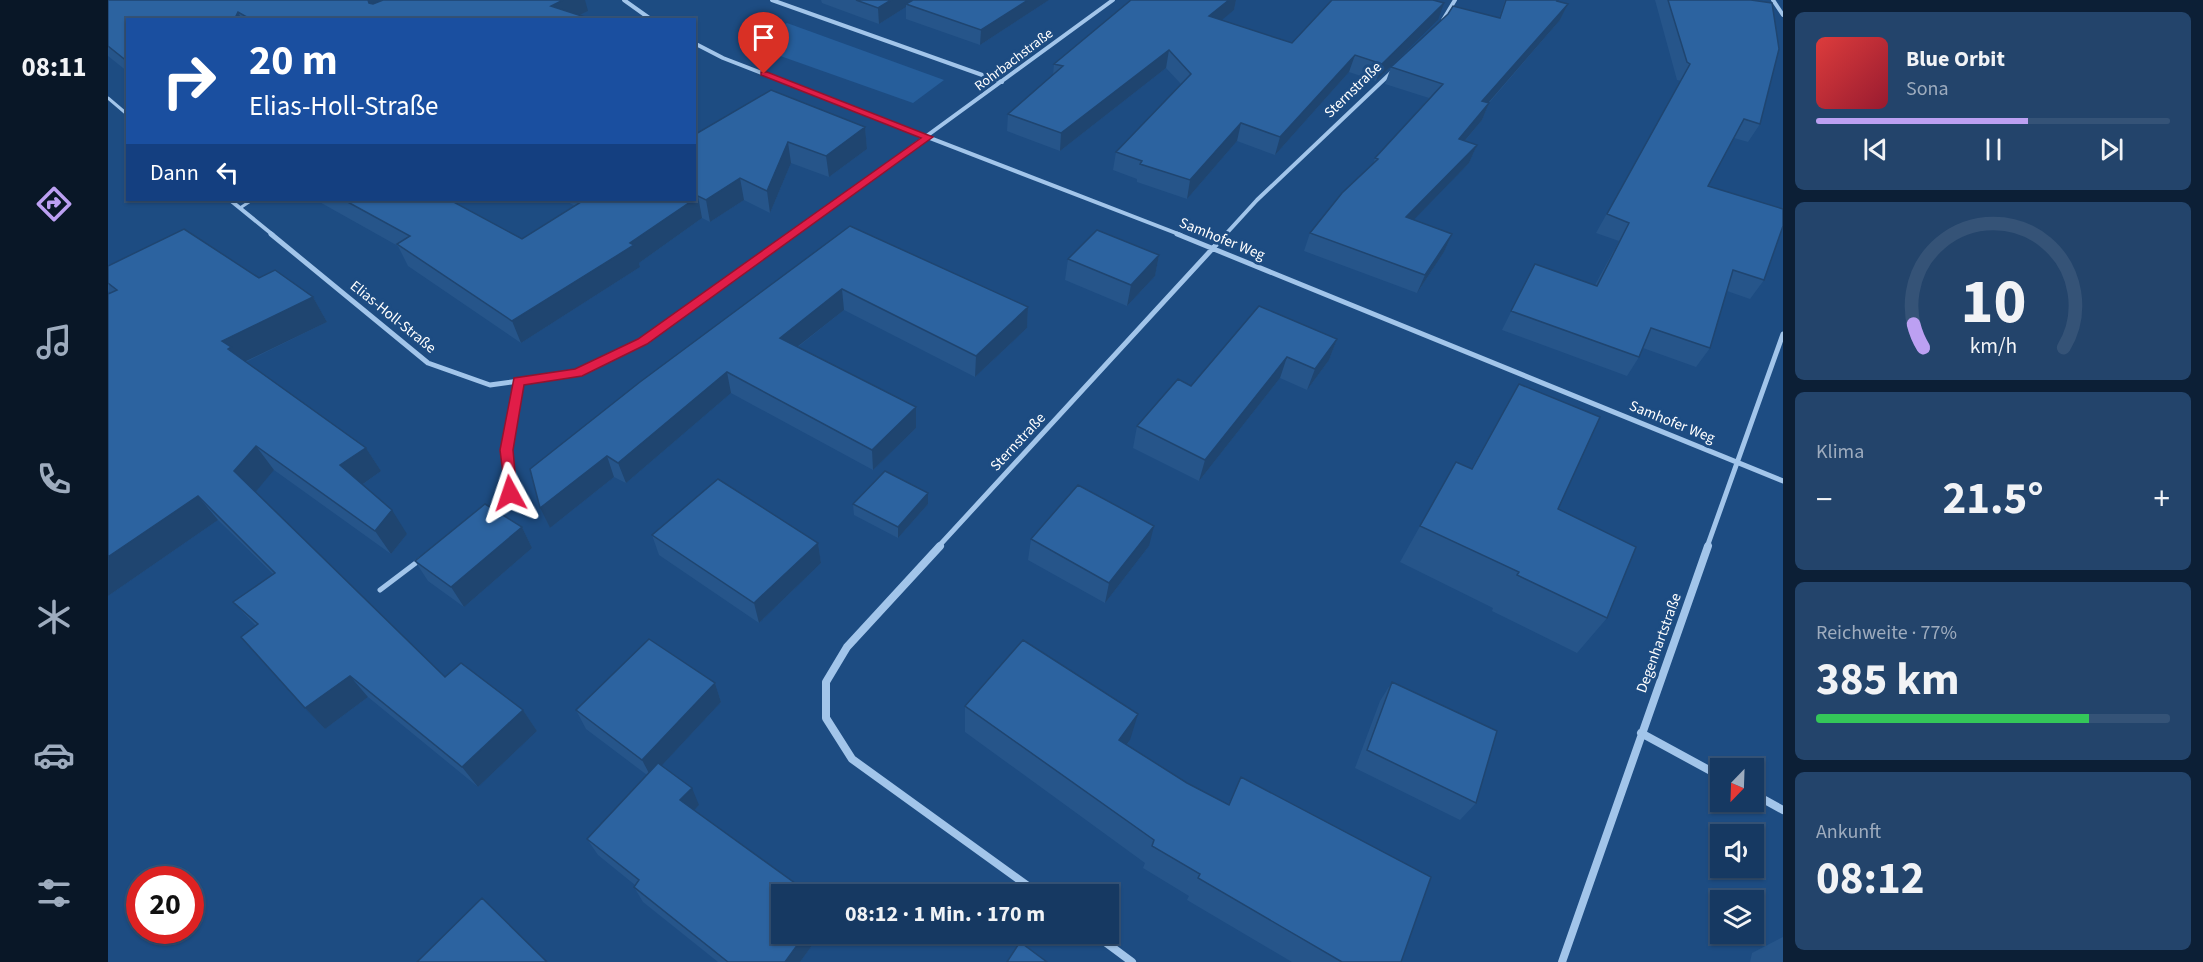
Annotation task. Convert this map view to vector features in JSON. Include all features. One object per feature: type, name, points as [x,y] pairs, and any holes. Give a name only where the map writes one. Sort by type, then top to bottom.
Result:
[{"type":"street","points":[[624,0],[649,18]]},
{"type":"street","points":[[772,0],[1002,82]]},
{"type":"street","name":"Rohrbachstraße","points":[[928,137],[1113,0]]},
{"type":"street","points":[[1439,27],[1455,0]]},
{"type":"street","points":[[1773,0],[1783,15]]},
{"type":"street","name":"Samhofer Weg","points":[[696,44],[723,57],[1214,248],[1783,481]]},
{"type":"street","name":"Sternstraße","points":[[1025,884],[852,759],[826,718],[826,682],[847,648],[1257,200],[1396,68]]},
{"type":"street","name":"Elias-Holl-Straße","points":[[231,201],[428,363],[490,385],[578,373],[643,341],[928,137]]},
{"type":"street","name":"Degenhartstraße","points":[[1562,962],[1783,334]]},
{"type":"street","points":[[1641,733],[1710,771]]},
{"type":"street","points":[[1764,800],[1783,810]]},
{"type":"street","points":[[1108,944],[1132,962]]},
{"type":"lane","points":[[108,98],[126,113]]},
{"type":"lane","points":[[240,208],[250,201]]},
{"type":"lane","points":[[482,514],[510,493],[506,450],[519,381]]},
{"type":"lane","points":[[380,590],[426,555]]},
{"type":"shaded area","points":[[787,23],[944,80],[913,103],[749,45]]},
{"type":"building","points":[[108,0],[368,0],[373,4],[383,0],[563,0],[551,6],[588,18],[248,18],[238,12],[235,18],[126,18],[126,60],[108,46]]},
{"type":"building","points":[[856,0],[891,0],[878,8]]},
{"type":"building","points":[[913,0],[1028,0],[981,30],[906,4]]},
{"type":"building","points":[[1131,0],[1229,0],[1209,16],[1292,43],[1332,0],[1433,0],[1444,3],[1382,64],[1355,55],[1280,137],[1241,123],[1190,180],[1140,164],[1142,161],[1116,152],[1191,74],[1169,50],[1061,133],[1008,114],[1063,66],[1054,64]]},
{"type":"building","points":[[1506,0],[1558,0],[1568,4],[1482,101],[1489,103],[1459,139],[1477,145],[1406,217],[1452,234],[1425,275],[1310,233],[1342,193],[1378,159],[1375,158],[1443,84],[1391,67],[1448,14],[1453,6],[1500,18]]},
{"type":"building","points":[[1668,0],[1751,0],[1772,3],[1779,49],[1760,124],[1744,119],[1708,186],[1783,209],[1783,226],[1764,280],[1733,270],[1710,348],[1651,328],[1639,357],[1511,311],[1535,264],[1597,286],[1629,223],[1607,214],[1690,64],[1687,62]]},
{"type":"building","points":[[771,90],[865,127],[826,156],[788,142],[767,191],[740,178],[706,200],[696,197],[696,134]]},
{"type":"building","points":[[346,201],[452,201],[522,239],[582,201],[692,201],[630,243],[634,245],[512,321],[397,244],[410,236]]},
{"type":"building","points":[[850,226],[1028,307],[976,356],[842,289],[780,338],[916,407],[872,450],[727,372],[618,463],[607,456],[540,508],[530,469],[640,382]]},
{"type":"building","points":[[184,229],[259,278],[275,270],[313,297],[222,341],[231,347],[228,349],[366,448],[340,465],[392,510],[375,531],[256,446],[234,471],[445,677],[461,663],[523,710],[462,767],[350,676],[305,708],[241,637],[258,624],[233,602],[275,573],[198,496],[108,557],[108,294],[117,290],[108,283],[108,266]]},
{"type":"building","points":[[1097,230],[1159,255],[1131,285],[1068,259]]},
{"type":"building","points":[[1259,306],[1337,339],[1315,369],[1287,357],[1205,460],[1137,426],[1178,379],[1191,386]]},
{"type":"building","points":[[1519,384],[1600,417],[1558,509],[1636,547],[1607,618],[1517,575],[1519,572],[1420,526],[1456,462],[1472,469]]},
{"type":"building","points":[[885,471],[928,493],[898,527],[853,504]]},
{"type":"building","points":[[718,479],[818,543],[754,603],[652,535]]},
{"type":"building","points":[[1078,485],[1154,526],[1109,583],[1031,539]]},
{"type":"building","points":[[485,504],[522,527],[451,587],[415,561]]},
{"type":"building","points":[[649,639],[715,683],[642,760],[576,710]]},
{"type":"building","points":[[1023,640],[1138,714],[1119,740],[1187,783],[1229,805],[1241,777],[1431,877],[1401,962],[1342,962],[1198,878],[1200,874],[1152,846],[1154,840],[965,706]]},
{"type":"building","points":[[1392,682],[1497,731],[1476,803],[1367,750]]},
{"type":"building","points":[[658,763],[692,788],[680,800],[796,884],[771,884],[771,944],[798,944],[785,962],[728,962],[634,887],[639,880],[587,839]]},
{"type":"building","points":[[482,898],[547,962],[417,962]]},
{"type":"building","points":[[1019,944],[1023,944],[1047,962],[1007,962]]},
{"type":"route","points":[[510,493],[506,450],[519,381],[578,373],[643,341],[928,137],[764,74]]}]
